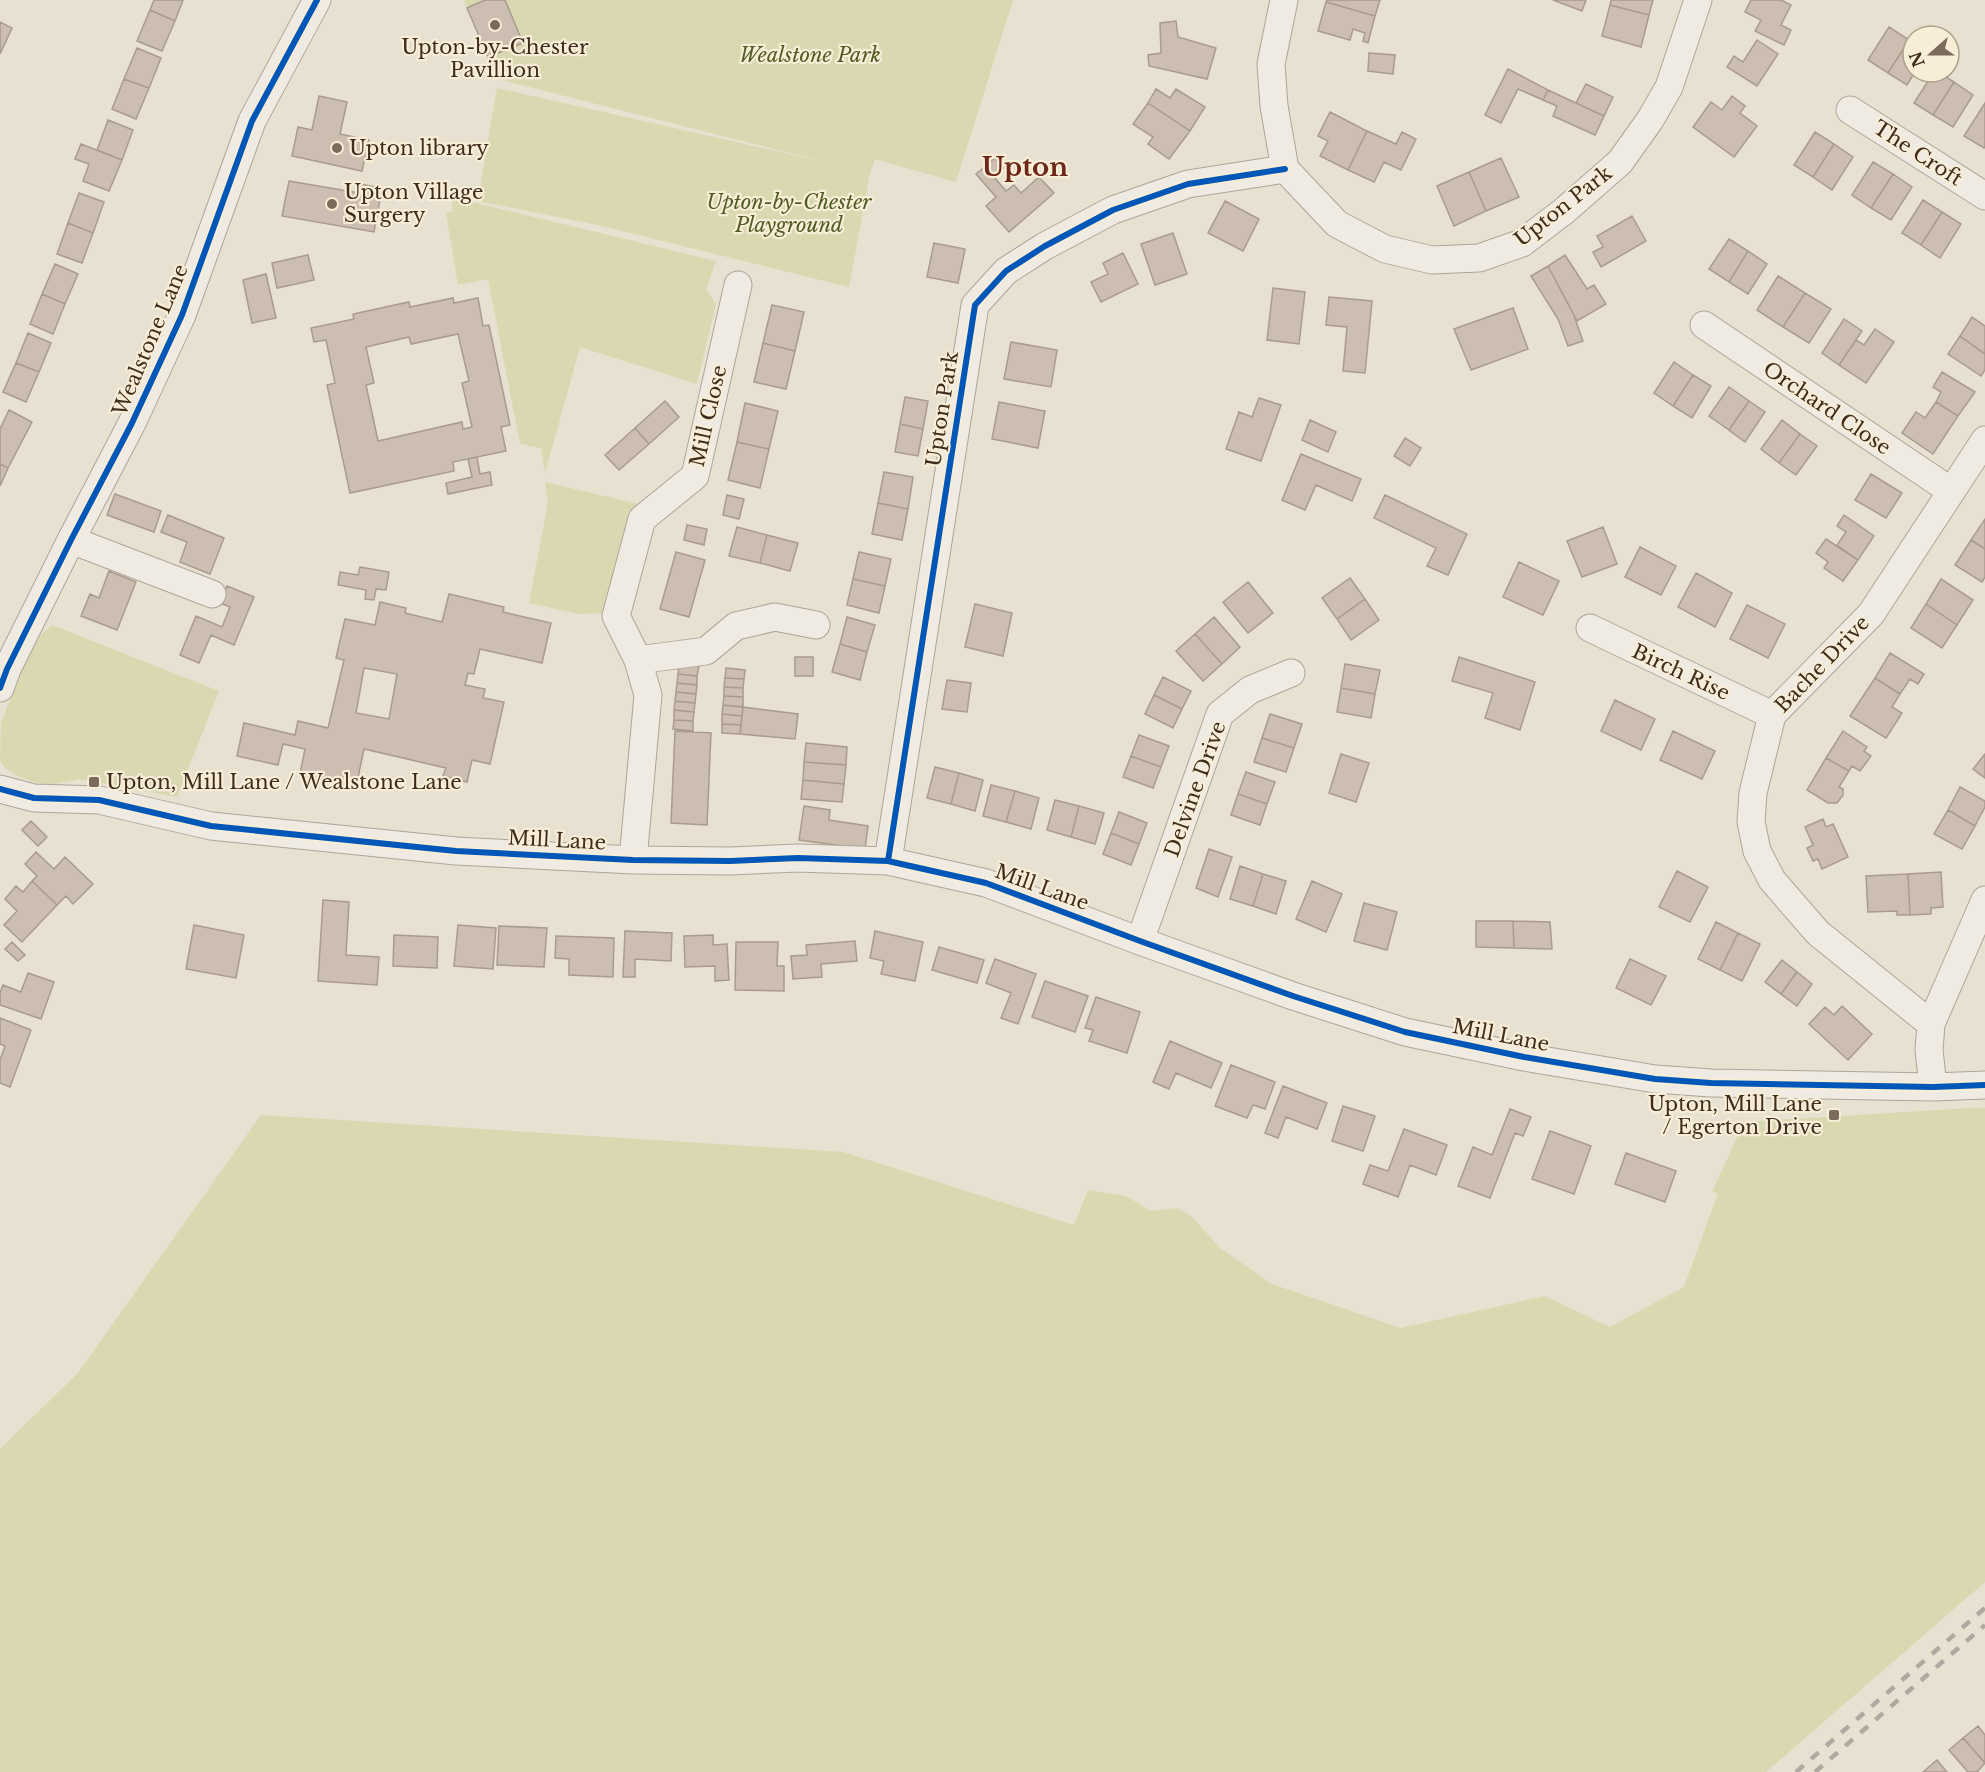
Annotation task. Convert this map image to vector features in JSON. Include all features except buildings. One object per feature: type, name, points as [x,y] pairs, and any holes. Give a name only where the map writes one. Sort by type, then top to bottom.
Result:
[{"type":"street","name":"Wealstone Lane","points":[[0,688],[7,669],[71,540],[132,423],[182,315],[252,121],[317,0]]},
{"type":"street","points":[[1284,0],[1271,64],[1274,106],[1285,169]]},
{"type":"street","name":"Upton Park","points":[[888,861],[975,305],[1006,271],[1045,246],[1113,210],[1188,183],[1285,169],[1337,224],[1385,249],[1432,260],[1479,258],[1522,243],[1564,211],[1620,162],[1650,120],[1669,87],[1698,0]]},
{"type":"street","name":"The Croft","points":[[1850,110],[1985,196]]},
{"type":"street","name":"Mill Close","points":[[633,860],[648,695],[638,660],[616,616],[642,519],[695,476],[738,285]]},
{"type":"street","name":"Orchard Close","points":[[1704,325],[1951,491]]},
{"type":"street","name":"Bache Drive","points":[[1931,1024],[1818,933],[1772,880],[1757,850],[1751,822],[1753,793],[1772,715],[1871,614],[1985,440]]},
{"type":"street","points":[[71,540],[212,594]]},
{"type":"street","points":[[638,660],[706,651],[736,626],[775,617],[816,625]]},
{"type":"street","name":"Birch Rise","points":[[1590,628],[1772,715]]},
{"type":"street","name":"Delvine Drive","points":[[1140,941],[1220,714],[1250,690],[1291,673]]},
{"type":"street","name":"Mill Lane","points":[[0,789],[34,798],[99,800],[210,826],[456,851],[633,860],[730,861],[798,858],[888,861],[986,883],[1293,996],[1405,1032],[1524,1057],[1655,1079],[1711,1083],[1933,1087],[1985,1084]]},
{"type":"street","points":[[1933,1087],[1929,1050],[1931,1024],[1985,900]]},
{"type":"green space","points":[[464,0],[1013,0],[956,182],[875,159],[870,173],[849,287],[602,226],[478,201],[497,88],[829,163],[498,79]]},
{"type":"green space","points":[[451,197],[716,261],[706,289],[716,304],[697,384],[580,347],[545,473],[541,448],[520,444],[488,279],[458,285],[446,213],[453,211]]},
{"type":"green space","points":[[545,482],[638,504],[628,516],[605,613],[578,614],[529,603],[548,503]]},
{"type":"green space","points":[[52,625],[219,691],[177,797],[79,779],[48,785],[15,775],[5,768],[0,760],[1,723],[37,638]]},
{"type":"green space","points":[[1985,1108],[1985,1582],[1766,1772],[0,1772],[0,1449],[78,1373],[261,1115],[843,1152],[1074,1225],[1088,1190],[1126,1196],[1151,1211],[1178,1208],[1193,1218],[1220,1248],[1272,1284],[1401,1328],[1545,1296],[1610,1327],[1684,1287],[1718,1193],[1712,1192],[1744,1122]]},
{"type":"railway","points":[[1796,1772],[1985,1608]]},
{"type":"railway","points":[[1815,1772],[1985,1625]]},
{"type":"cycle path","points":[[0,688],[7,669],[71,540],[132,423],[182,315],[252,121],[317,0]]},
{"type":"cycle path","points":[[888,861],[975,305],[1006,271],[1045,246],[1113,210],[1188,184],[1285,169]]},
{"type":"cycle path","points":[[0,789],[34,798],[99,800],[211,826],[456,851],[633,860],[730,861],[798,858],[888,861],[986,883],[1293,996],[1405,1032],[1524,1057],[1655,1079],[1711,1083],[1933,1087],[1985,1085]]},
{"type":"place","name":"Upton-by-Chester Pavillion","points":[[495,25]]},
{"type":"place","name":"Upton library","points":[[337,148]]},
{"type":"place","name":"Upton Village Surgery","points":[[332,204]]},
{"type":"place","name":"Upton, Mill Lane / Wealstone Lane","points":[[94,782]]},
{"type":"place","name":"Upton, Mill Lane / Egerton Drive","points":[[1834,1115]]},
{"type":"district","name":"Upton","points":[[1025,167]]},
{"type":"park label","name":"Wealstone Park","points":[[810,55]]},
{"type":"park label","name":"Upton-by-Chester Playground","points":[[789,214]]}]
